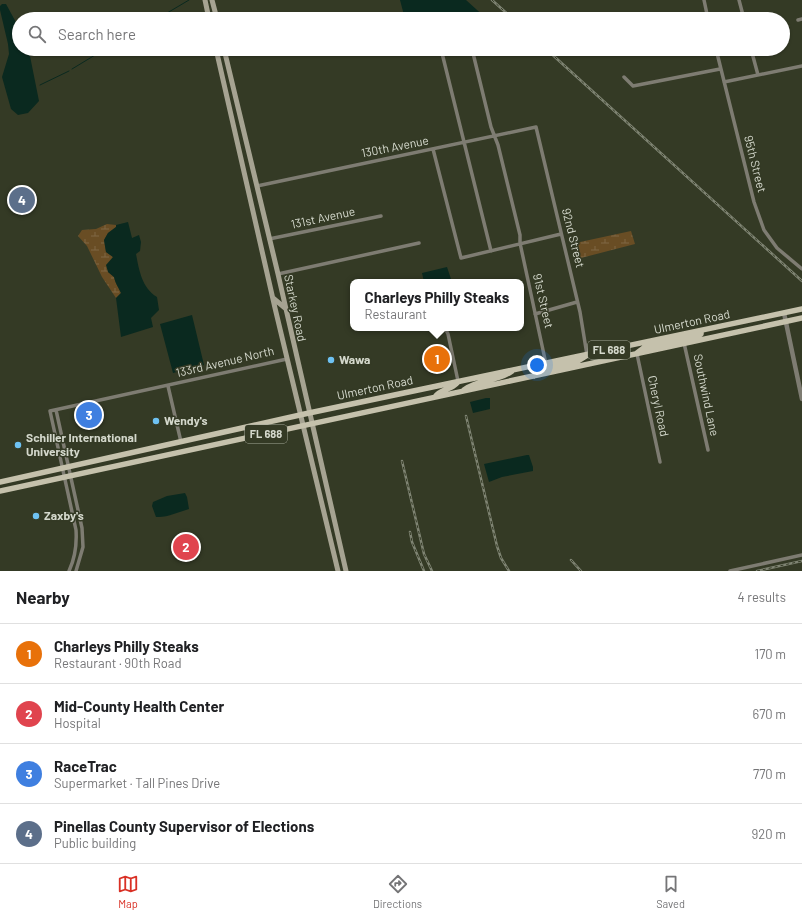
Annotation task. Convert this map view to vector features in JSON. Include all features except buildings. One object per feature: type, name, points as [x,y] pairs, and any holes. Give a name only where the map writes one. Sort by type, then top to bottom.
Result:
[{"type":"main road","points":[[205,0],[208,12]]},
{"type":"main road","points":[[212,0],[215,12]]},
{"type":"main road","name":"Starkey Road","points":[[218,56],[300,415],[338,571]]},
{"type":"main road","name":"Starkey Road","points":[[226,56],[270,239],[346,571]]},
{"type":"main road","points":[[241,155],[244,157],[249,178],[257,186],[250,196]]},
{"type":"main road","points":[[273,298],[285,308]]},
{"type":"main road","name":"Ulmerton Road","points":[[0,482],[309,413],[802,309]]},
{"type":"main road","name":"Ulmerton Road","points":[[0,491],[802,318]]},
{"type":"main road","points":[[637,354],[645,347],[698,336],[701,334],[701,331]]},
{"type":"main road","points":[[534,376],[540,369],[578,361],[587,355]]},
{"type":"main road","points":[[462,392],[471,385],[506,377],[514,370]]},
{"type":"main road","points":[[435,397],[438,393],[449,389],[458,382]]},
{"type":"street","points":[[704,0],[707,12]]},
{"type":"street","points":[[739,0],[742,12]]},
{"type":"street","points":[[443,56],[491,252]]},
{"type":"street","name":"91st Street","points":[[474,56],[493,136],[498,145],[520,235],[520,243],[546,364]]},
{"type":"street","name":"95th Street","points":[[717,56],[754,202],[764,230],[778,248],[802,269]]},
{"type":"street","points":[[753,56],[758,75]]},
{"type":"street","points":[[724,82],[802,66]]},
{"type":"street","points":[[624,77],[633,86],[720,69]]},
{"type":"street","name":"130th Avenue","points":[[257,186],[340,167],[536,127]]},
{"type":"street","name":"92nd Street","points":[[536,127],[580,312],[587,355]]},
{"type":"street","points":[[433,149],[461,258],[561,234]]},
{"type":"street","name":"131st Avenue","points":[[270,239],[381,216]]},
{"type":"street","points":[[278,274],[419,243]]},
{"type":"street","points":[[535,314],[577,302]]},
{"type":"street","points":[[784,313],[802,399]]},
{"type":"street","points":[[446,331],[458,382]]},
{"type":"street","name":"Southwind Lane","points":[[684,344],[708,450]]},
{"type":"street","name":"Cheryl Road","points":[[637,354],[660,462]]},
{"type":"street","name":"133rd Avenue North","points":[[63,468],[50,411],[287,359]]},
{"type":"street","points":[[168,386],[181,442]]},
{"type":"street","points":[[56,410],[71,476],[82,536],[83,547],[76,571]]},
{"type":"street","points":[[63,468],[76,536],[74,558],[69,571]]},
{"type":"street","points":[[730,571],[802,556]]},
{"type":"green space","points":[[107,224],[116,225],[116,227],[108,233],[104,240],[106,252],[113,257],[108,272],[114,277],[121,293],[116,298],[102,277],[87,246],[78,236],[82,230],[96,229]]},
{"type":"green space","points":[[631,231],[635,244],[581,258],[576,250],[576,246],[580,242]]},
{"type":"shaded area","points":[[400,0],[466,0],[479,12],[403,12]]},
{"type":"shaded area","points":[[2,4],[6,4],[12,15],[12,56],[30,56],[39,101],[28,113],[18,115],[11,109],[2,77],[9,54],[0,6]]},
{"type":"shaded area","points":[[128,222],[132,238],[139,235],[141,242],[140,251],[136,254],[140,272],[148,289],[157,297],[159,310],[151,318],[153,327],[121,337],[116,298],[121,293],[114,277],[108,272],[106,265],[113,257],[106,252],[104,240],[108,233],[116,227],[116,225]]},
{"type":"shaded area","points":[[447,267],[451,279],[423,279],[422,273]]},
{"type":"shaded area","points":[[192,315],[204,365],[173,373],[160,324]]},
{"type":"shaded area","points":[[490,398],[490,409],[473,413],[470,402]]},
{"type":"shaded area","points":[[529,455],[533,471],[502,477],[489,482],[484,464]]},
{"type":"shaded area","points":[[185,493],[189,509],[168,516],[156,517],[152,506],[153,502],[167,496]]},
{"type":"waterway","points":[[169,12],[189,0]]},
{"type":"waterway","points":[[72,69],[93,56]]},
{"type":"waterway","points":[[40,85],[69,71]]},
{"type":"railway","points":[[492,0],[505,12]]},
{"type":"railway","points":[[554,56],[802,281]]},
{"type":"railway","points":[[466,416],[497,546],[501,558],[509,571]]},
{"type":"railway","points":[[402,461],[424,554],[432,571]]},
{"type":"railway","points":[[410,532],[412,542],[424,571]]},
{"type":"railway","points":[[571,560],[581,571]]},
{"type":"railway","points":[[757,571],[802,561]]},
{"type":"place","name":"Pinellas County Supervisor of Elections","points":[[22,200]]},
{"type":"place","name":"Charleys Philly Steaks","points":[[437,359]]},
{"type":"place","name":"Wawa","points":[[331,360]]},
{"type":"place","name":"RaceTrac","points":[[89,415]]},
{"type":"place","name":"Wendy's","points":[[156,421]]},
{"type":"place","name":"Schiller International University","points":[[18,445]]},
{"type":"place","name":"Zaxby's","points":[[36,516]]},
{"type":"place","name":"Mid-County Health Center","points":[[186,547]]}]
